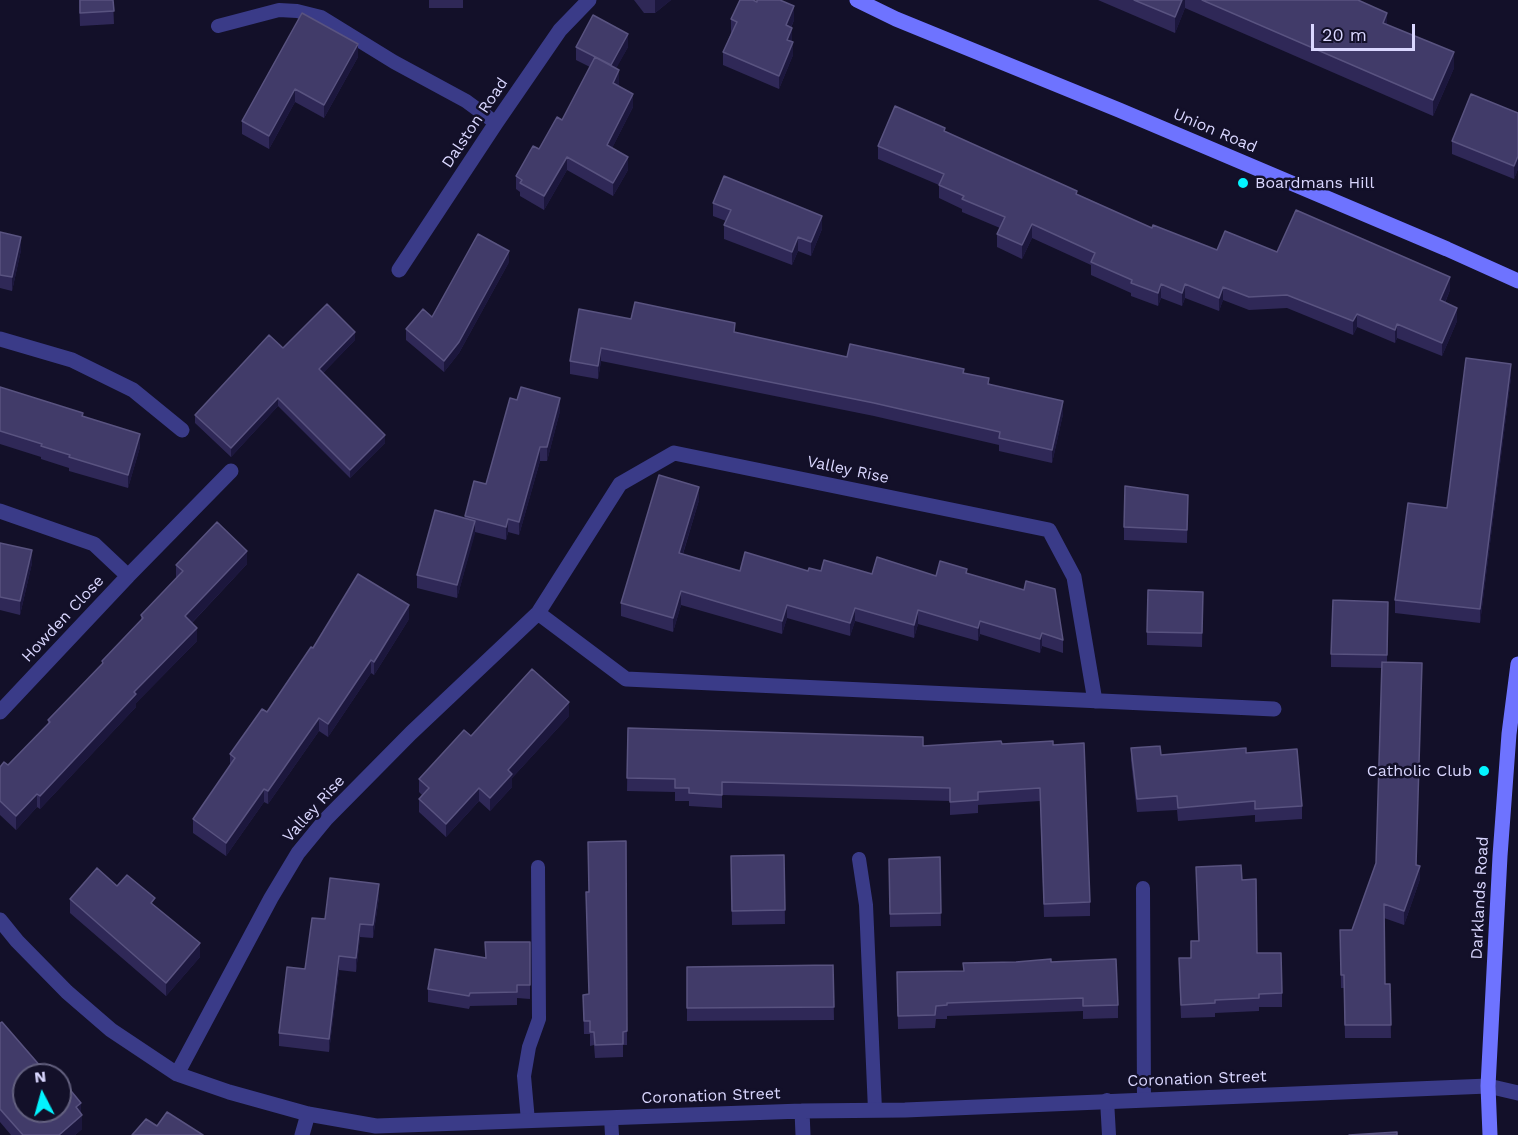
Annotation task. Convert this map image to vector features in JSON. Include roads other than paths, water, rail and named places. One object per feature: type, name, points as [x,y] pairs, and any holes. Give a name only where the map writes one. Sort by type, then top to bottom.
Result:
[{"type":"main road","name":"Union Road","points":[[857,0],[896,19],[1119,110],[1518,281]]},
{"type":"main road","name":"Darklands Road","points":[[1490,1135],[1488,1086],[1500,856],[1509,734],[1518,664]]},
{"type":"street","name":"Dalston Road","points":[[399,270],[560,30],[589,0]]},
{"type":"street","points":[[0,339],[72,360],[133,390],[182,430]]},
{"type":"street","name":"Valley Rise","points":[[177,1074],[271,898],[298,853],[326,819],[395,748],[538,613],[620,484],[674,453],[1049,530],[1074,577],[1095,701]]},
{"type":"street","name":"Howden Close","points":[[0,712],[231,471]]},
{"type":"street","name":"Howden Close","points":[[0,511],[94,544],[128,576]]},
{"type":"street","points":[[538,613],[626,679],[1274,709]]},
{"type":"street","name":"Coronation Street","points":[[0,920],[17,941],[67,992],[111,1030],[177,1074],[229,1092],[308,1114],[376,1126],[875,1110],[1488,1086],[1518,1093]]},
{"type":"street","points":[[802,1111],[804,1135]]},
{"type":"street","points":[[302,1135],[308,1114]]},
{"type":"lane","points":[[218,26],[279,10],[297,11],[321,17],[394,62],[466,101],[496,123]]},
{"type":"lane","points":[[859,859],[866,905],[875,1110]]},
{"type":"lane","points":[[528,1121],[524,1076],[529,1047],[539,1019],[538,867]]},
{"type":"lane","points":[[1143,888],[1144,1099]]},
{"type":"lane","points":[[1107,1100],[1109,1135]]},
{"type":"lane","points":[[611,1118],[612,1135]]},
{"type":"place","name":"Boardmans Hill","points":[[1243,183]]},
{"type":"place","name":"Catholic Club","points":[[1484,771]]}]
